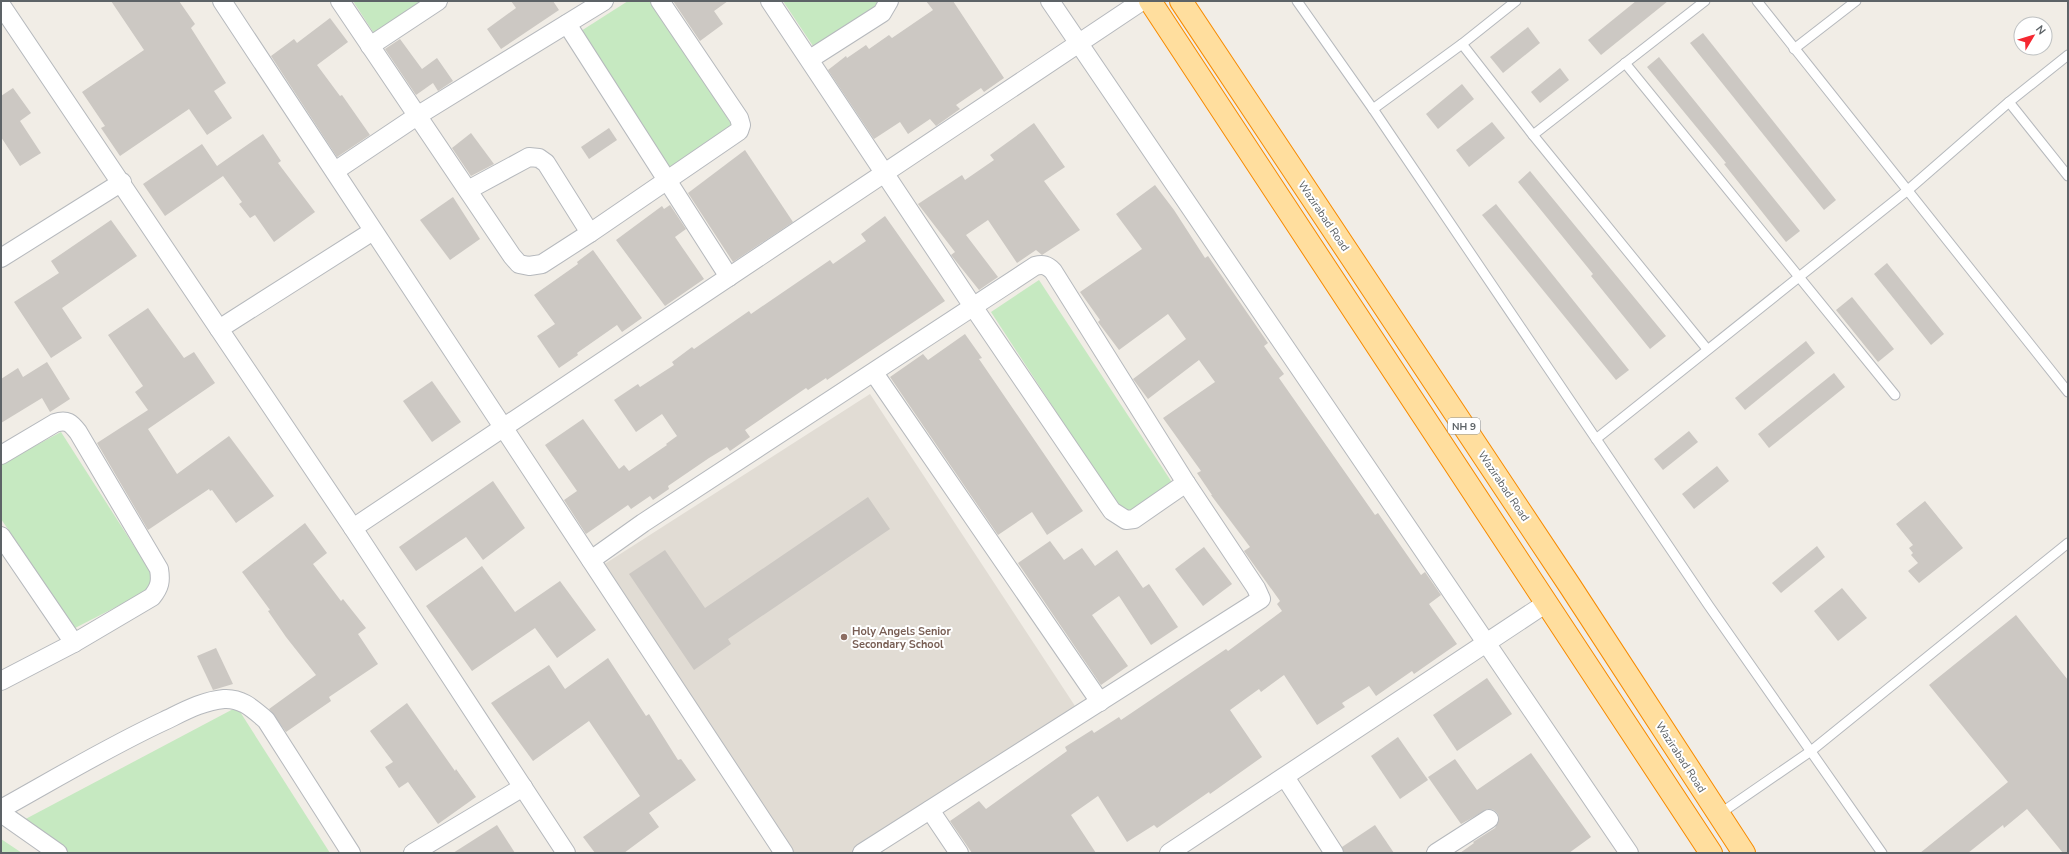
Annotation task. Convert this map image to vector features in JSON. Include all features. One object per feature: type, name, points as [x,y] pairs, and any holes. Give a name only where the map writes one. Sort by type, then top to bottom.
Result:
[{"type":"highway","name":"NH 9","points":[[1150,1],[1545,604],[1711,853]]},
{"type":"highway","name":"Wazirabad Road","points":[[1181,1],[1574,593],[1744,853]]},
{"type":"street","points":[[222,1],[784,853]]},
{"type":"street","points":[[340,1],[519,264],[529,266],[542,264],[590,233],[736,134],[741,125],[739,118],[660,1]]},
{"type":"street","points":[[370,46],[438,1]]},
{"type":"street","points":[[335,172],[417,116],[604,1]]},
{"type":"street","points":[[770,1],[972,305],[1112,511],[1126,520],[1134,519],[1186,483]]},
{"type":"street","points":[[810,60],[882,13],[889,1]]},
{"type":"street","points":[[1050,1],[1629,853]]},
{"type":"street","points":[[353,528],[1142,1]]},
{"type":"street","points":[[1,5],[122,182],[353,528],[566,853]]},
{"type":"street","points":[[568,24],[729,277]]},
{"type":"street","points":[[468,190],[529,158],[539,158],[546,163],[590,233]]},
{"type":"street","points":[[1,258],[122,182]]},
{"type":"street","points":[[219,329],[374,231]]},
{"type":"street","points":[[591,560],[643,523],[874,373],[972,305],[1035,266],[1042,264],[1048,266],[1186,483],[1256,588],[1261,599],[862,853]]},
{"type":"street","points":[[874,373],[1100,702]]},
{"type":"street","points":[[1,455],[55,423],[64,420],[70,423],[78,432],[159,569],[161,580],[158,590],[152,597],[74,643],[1,681]]},
{"type":"street","points":[[1,536],[74,643]]},
{"type":"street","points":[[1169,853],[1545,604]]},
{"type":"street","points":[[1,809],[119,742],[164,720],[205,702],[224,699],[237,700],[251,706],[266,720],[351,853]]},
{"type":"street","points":[[1284,777],[1334,853]]},
{"type":"street","points":[[413,853],[522,787]]},
{"type":"street","points":[[930,810],[959,853]]},
{"type":"street","points":[[1,813],[58,853]]},
{"type":"street","points":[[1436,853],[1490,819]]},
{"type":"lane","points":[[1296,1],[1373,109],[1596,439],[1810,751],[1882,853]]},
{"type":"lane","points":[[1373,109],[1462,44],[1516,1]]},
{"type":"lane","points":[[1533,135],[1705,1]]},
{"type":"lane","points":[[1757,1],[2068,392]]},
{"type":"lane","points":[[1794,49],[1856,1]]},
{"type":"lane","points":[[1462,44],[1533,135],[1707,349]]},
{"type":"lane","points":[[1596,439],[1797,277],[1908,190],[2009,102],[2068,55]]},
{"type":"lane","points":[[1625,63],[1797,277],[1895,395]]},
{"type":"lane","points":[[2009,102],[2068,176]]},
{"type":"lane","points":[[1718,815],[1810,751],[2068,543]]},
{"type":"shaded area","points":[[870,394],[1077,709],[855,853],[794,853],[603,565]]},
{"type":"green space","points":[[353,1],[428,1],[375,35]]},
{"type":"green space","points":[[628,1],[652,1],[737,133],[674,174],[581,31]]},
{"type":"green space","points":[[783,1],[878,1],[882,8],[817,52]]},
{"type":"green space","points":[[1039,280],[1175,487],[1126,519],[991,312]]},
{"type":"green space","points":[[61,432],[159,585],[75,628],[1,519],[1,464]]},
{"type":"green space","points":[[237,707],[330,853],[65,853],[18,823]]},
{"type":"green space","points":[[1,839],[22,853],[1,853]]},
{"type":"building","points":[[111,1],[179,1],[195,24],[191,28],[226,83],[214,91],[232,118],[207,135],[189,109],[120,156],[101,128],[105,126],[82,92],[144,50]]},
{"type":"building","points":[[511,1],[553,1],[559,10],[501,49],[487,29],[516,8]]},
{"type":"building","points":[[673,1],[728,1],[714,11],[723,24],[700,41]]},
{"type":"building","points":[[926,1],[953,1],[1004,78],[984,92],[981,88],[956,105],[960,109],[936,126],[930,119],[908,134],[900,122],[874,139],[828,70],[846,56],[847,58],[866,45],[869,49],[889,35],[892,38],[933,10]]},
{"type":"building","points":[[1636,1],[1668,1],[1601,55],[1588,40]]},
{"type":"building","points":[[330,18],[348,42],[317,65],[340,96],[342,95],[370,135],[337,157],[271,56],[294,39],[297,43]]},
{"type":"building","points":[[1528,27],[1540,43],[1503,73],[1490,57]]},
{"type":"building","points":[[1703,33],[1836,200],[1824,210],[1690,43]]},
{"type":"building","points":[[400,39],[422,69],[437,58],[453,81],[438,91],[433,83],[416,95],[385,49]]},
{"type":"building","points":[[1659,57],[1800,231],[1786,242],[1724,164],[1726,163],[1647,67]]},
{"type":"building","points":[[1560,68],[1569,80],[1540,103],[1531,92]]},
{"type":"building","points":[[1462,84],[1474,99],[1438,129],[1426,114]]},
{"type":"building","points":[[13,88],[31,113],[20,121],[41,153],[20,166],[1,137],[1,96]]},
{"type":"building","points":[[1492,122],[1505,138],[1469,167],[1456,150]]},
{"type":"building","points":[[1034,123],[1065,167],[1044,181],[1080,230],[1042,255],[1036,250],[1017,263],[988,220],[966,235],[998,277],[979,290],[951,255],[955,252],[918,204],[962,175],[965,180],[994,160],[990,155]]},
{"type":"building","points":[[609,128],[617,140],[589,159],[581,147]]},
{"type":"building","points":[[471,133],[494,164],[471,176],[452,148]]},
{"type":"building","points":[[263,134],[281,161],[278,163],[315,212],[274,242],[255,215],[250,218],[239,204],[242,202],[223,176],[165,216],[143,184],[202,144],[217,166]]},
{"type":"building","points":[[745,150],[793,222],[733,262],[688,193]]},
{"type":"building","points":[[1530,171],[1666,336],[1650,349],[1591,276],[1593,274],[1518,182]]},
{"type":"building","points":[[1155,185],[1174,210],[1205,258],[1208,256],[1268,343],[1264,346],[1284,374],[1279,378],[1375,515],[1378,513],[1421,575],[1425,572],[1441,595],[1429,604],[1457,644],[1414,674],[1412,671],[1376,696],[1369,686],[1342,703],[1345,707],[1317,725],[1284,675],[1261,692],[1259,689],[1230,710],[1262,757],[1210,794],[1209,792],[1157,828],[1154,825],[1127,842],[1098,796],[1071,815],[1096,853],[972,853],[950,821],[979,801],[986,809],[1067,751],[1065,747],[1092,730],[1094,733],[1119,717],[1121,720],[1226,649],[1228,651],[1282,611],[1277,604],[1280,601],[1244,551],[1250,547],[1211,495],[1197,473],[1201,471],[1163,418],[1215,382],[1199,360],[1148,399],[1133,379],[1186,339],[1168,314],[1119,350],[1098,322],[1100,320],[1080,292],[1142,249],[1116,214]]},
{"type":"building","points":[[453,197],[480,239],[450,260],[420,220]]},
{"type":"building","points":[[1496,204],[1629,370],[1616,380],[1482,215]]},
{"type":"building","points":[[670,205],[686,229],[675,237],[704,279],[665,306],[616,240],[662,206],[664,209]]},
{"type":"building","points":[[885,216],[945,301],[827,380],[826,378],[808,390],[806,388],[745,430],[750,437],[730,451],[727,447],[668,486],[669,489],[653,500],[650,496],[631,509],[628,505],[586,534],[564,500],[577,491],[545,445],[583,419],[619,469],[624,465],[629,471],[667,445],[666,444],[677,436],[662,414],[636,432],[614,400],[638,384],[640,387],[674,365],[672,362],[692,347],[694,349],[749,311],[751,314],[830,260],[833,264],[866,241],[861,234]]},
{"type":"building","points":[[111,220],[137,256],[62,308],[82,338],[51,358],[14,302],[59,273],[51,261]]},
{"type":"building","points":[[593,250],[642,318],[622,332],[617,325],[577,353],[578,355],[559,368],[537,336],[555,324],[534,295],[578,264],[577,262]]},
{"type":"building","points":[[1887,263],[1944,334],[1931,345],[1874,274]]},
{"type":"building","points":[[1852,297],[1894,349],[1878,362],[1836,310]]},
{"type":"building","points":[[148,308],[184,358],[194,352],[215,383],[148,429],[177,474],[229,436],[274,496],[236,523],[212,490],[210,491],[209,489],[148,530],[97,443],[148,410],[135,392],[143,386],[108,335]]},
{"type":"building","points":[[965,334],[982,358],[979,359],[1083,511],[1047,535],[1032,512],[998,535],[890,377],[923,354],[928,360]]},
{"type":"building","points":[[1806,341],[1815,353],[1745,410],[1735,398]]},
{"type":"building","points":[[47,362],[70,399],[50,412],[42,398],[1,423],[1,379],[18,368],[23,377]]},
{"type":"building","points":[[1834,373],[1845,387],[1769,448],[1758,434]]},
{"type":"building","points":[[432,381],[461,422],[432,442],[403,401]]},
{"type":"building","points":[[1689,431],[1698,442],[1663,470],[1654,459]]},
{"type":"building","points":[[1717,466],[1729,481],[1694,509],[1682,494]]},
{"type":"building","points":[[493,481],[525,528],[483,560],[466,537],[416,571],[399,547]]},
{"type":"building","points":[[868,497],[890,529],[728,639],[731,644],[694,670],[629,574],[665,550],[705,608]]},
{"type":"building","points":[[1925,501],[1963,548],[1919,583],[1908,571],[1918,563],[1911,555],[1913,553],[1909,548],[1913,545],[1896,524]]},
{"type":"building","points":[[305,523],[327,553],[313,564],[341,601],[343,599],[366,628],[358,634],[378,664],[329,697],[331,701],[286,732],[269,709],[316,675],[286,637],[268,611],[270,610],[242,572]]},
{"type":"building","points":[[1050,541],[1064,560],[1082,548],[1095,566],[1117,550],[1143,588],[1149,584],[1178,627],[1151,645],[1119,596],[1092,615],[1128,666],[1101,685],[1018,563]]},
{"type":"building","points":[[1817,546],[1825,557],[1781,593],[1772,583]]},
{"type":"building","points":[[1204,547],[1232,584],[1203,606],[1175,569]]},
{"type":"building","points":[[482,566],[515,612],[560,581],[596,630],[557,658],[535,628],[472,671],[426,606]]},
{"type":"building","points":[[1842,588],[1867,618],[1838,641],[1814,611]]},
{"type":"building","points":[[2016,615],[2068,680],[2068,853],[2063,853],[2027,809],[2004,828],[2003,825],[1968,853],[1920,853],[2008,782],[1929,685]]},
{"type":"building","points":[[216,648],[233,684],[213,690],[197,656]]},
{"type":"building","points":[[608,658],[646,716],[649,714],[678,760],[681,759],[696,780],[649,813],[659,827],[624,853],[595,853],[583,837],[640,796],[589,721],[533,761],[491,703],[549,665],[565,689]]},
{"type":"building","points":[[1487,678],[1512,714],[1457,751],[1433,715]]},
{"type":"building","points":[[407,703],[455,771],[456,769],[476,797],[438,824],[408,782],[399,788],[385,767],[393,762],[370,731]]},
{"type":"building","points":[[1398,737],[1428,780],[1400,799],[1371,756]]},
{"type":"building","points":[[1531,753],[1591,837],[1569,853],[1460,853],[1474,843],[1473,842],[1495,828],[1499,819],[1498,814],[1494,810],[1488,809],[1461,824],[1428,777],[1455,759],[1477,790]]},
{"type":"building","points":[[497,825],[515,853],[453,853]]},
{"type":"building","points":[[1375,825],[1394,853],[1344,853],[1342,847]]},
{"type":"place","name":"Holy Angels Senior Secondary School","points":[[844,637]]}]
